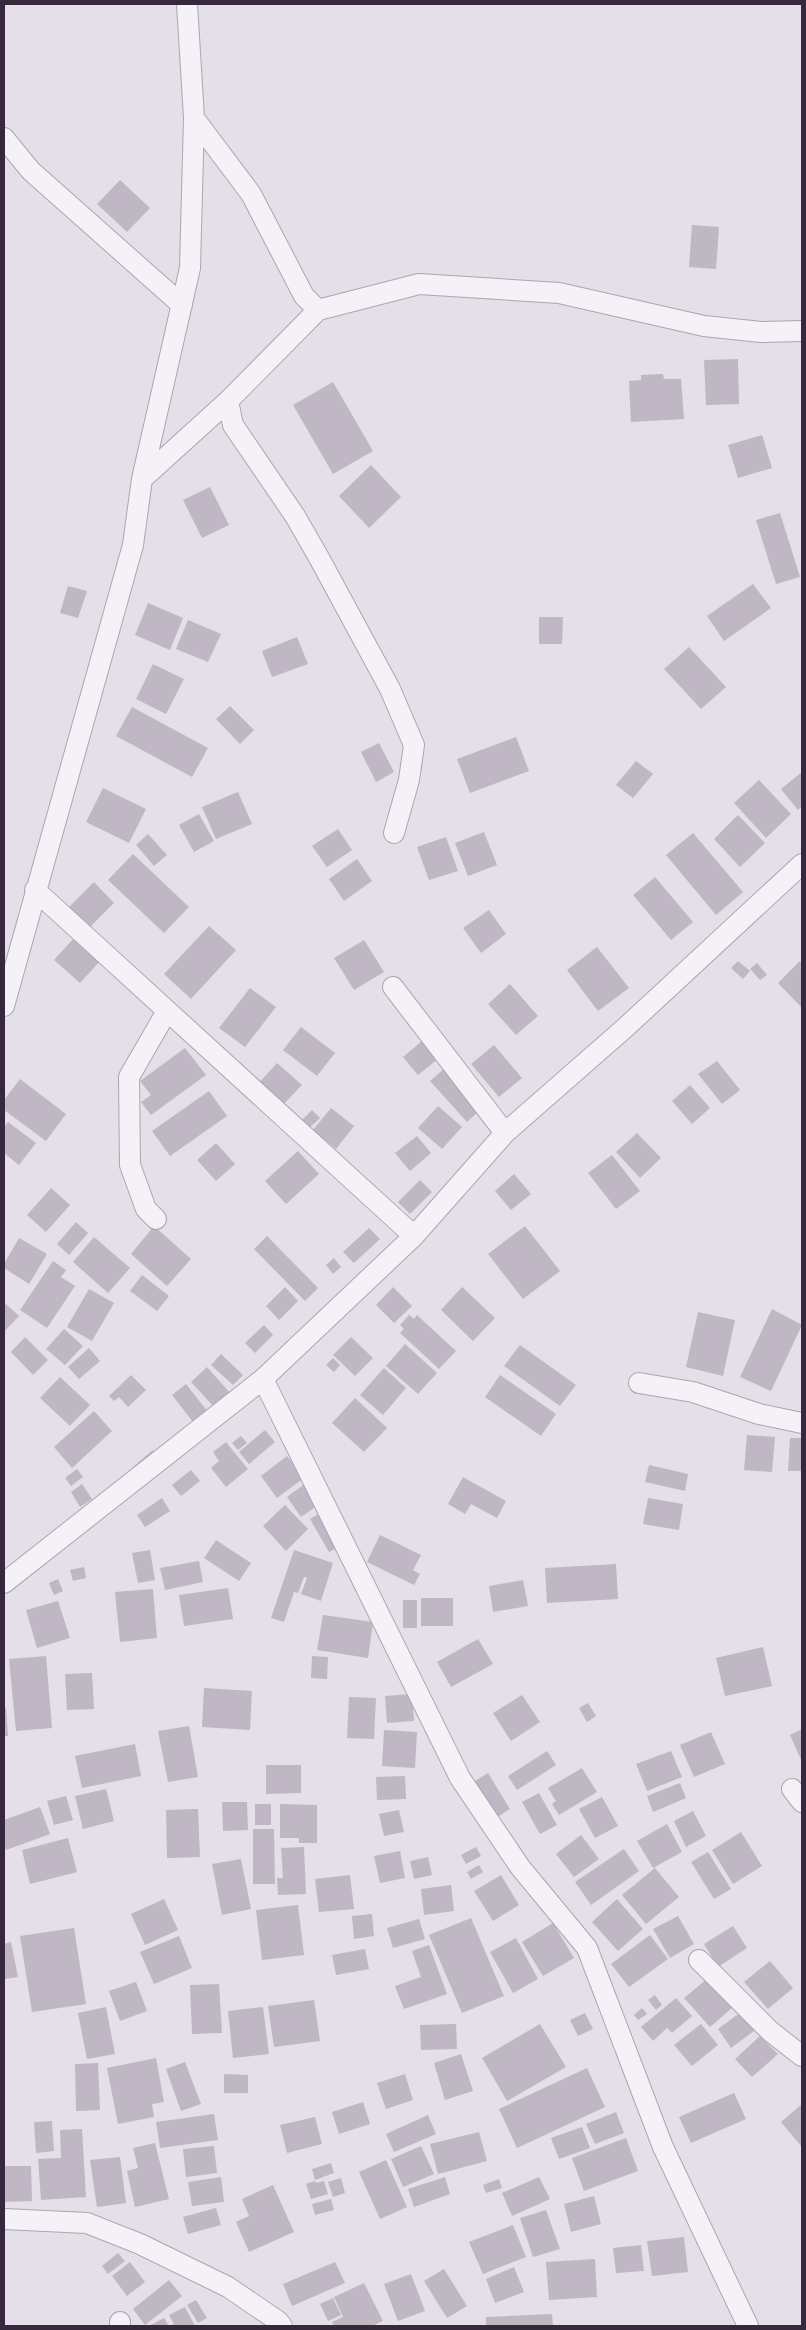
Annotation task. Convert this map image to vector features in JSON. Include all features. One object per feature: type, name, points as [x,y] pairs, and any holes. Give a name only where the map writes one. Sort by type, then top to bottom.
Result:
[{"type":"street","points":[[4,1006],[133,545],[142,479],[190,268],[194,118],[187,4]]},
{"type":"street","points":[[194,118],[251,194],[304,296],[318,310]]},
{"type":"street","points":[[4,138],[31,171],[182,306]]},
{"type":"street","points":[[142,479],[228,401],[318,310],[419,284],[559,293],[704,326],[761,332],[802,331]]},
{"type":"street","points":[[228,401],[234,424],[309,540],[390,689],[414,745],[408,780],[394,833]]},
{"type":"street","points":[[4,1583],[263,1379],[414,1236],[505,1133],[626,1027],[802,864]]},
{"type":"street","points":[[35,890],[414,1236]]},
{"type":"street","points":[[393,987],[505,1133]]},
{"type":"street","points":[[156,1219],[146,1209],[130,1165],[129,1077],[167,1011]]},
{"type":"street","points":[[263,1379],[460,1778],[520,1867],[587,1948],[663,2147],[748,2326]]},
{"type":"street","points":[[639,1383],[693,1392],[759,1414],[802,1423]]},
{"type":"street","points":[[699,1960],[770,2031],[802,2056]]},
{"type":"street","points":[[4,2219],[87,2223],[140,2244],[228,2287],[278,2321],[282,2326]]},
{"type":"building","points":[[120,180],[150,208],[127,232],[97,204]]},
{"type":"building","points":[[692,225],[719,227],[716,269],[689,267]]},
{"type":"building","points":[[738,359],[739,404],[706,405],[704,360]]},
{"type":"building","points":[[663,374],[664,379],[681,379],[684,419],[631,422],[629,381],[641,380],[641,375]]},
{"type":"building","points":[[333,382],[373,451],[333,474],[293,405]]},
{"type":"building","points":[[762,435],[772,468],[738,478],[728,445]]},
{"type":"building","points":[[371,465],[401,497],[369,528],[339,496]]},
{"type":"building","points":[[210,487],[229,525],[202,538],[183,500]]},
{"type":"building","points":[[780,513],[800,577],[776,584],[756,520]]},
{"type":"building","points":[[753,584],[771,608],[724,641],[707,616]]},
{"type":"building","points":[[68,586],[87,591],[78,618],[60,613]]},
{"type":"building","points":[[148,603],[183,618],[170,650],[135,635]]},
{"type":"building","points":[[539,617],[563,617],[562,644],[539,644]]},
{"type":"building","points":[[188,620],[221,634],[208,662],[176,649]]},
{"type":"building","points":[[297,637],[308,664],[272,677],[262,651]]},
{"type":"building","points":[[689,647],[726,687],[701,709],[664,669]]},
{"type":"building","points":[[153,664],[184,679],[166,714],[136,699]]},
{"type":"building","points":[[230,706],[254,730],[240,744],[216,719]]},
{"type":"building","points":[[132,707],[208,748],[192,777],[116,736]]},
{"type":"building","points":[[516,737],[529,771],[470,793],[457,759]]},
{"type":"building","points":[[379,743],[394,772],[376,782],[361,752]]},
{"type":"building","points":[[636,761],[653,774],[633,798],[616,785]]},
{"type":"building","points":[[802,772],[802,806],[798,810],[781,789]]},
{"type":"building","points":[[759,780],[791,814],[766,838],[734,803]]},
{"type":"building","points":[[103,788],[146,809],[129,843],[86,822]]},
{"type":"building","points":[[238,792],[252,824],[216,839],[202,807]]},
{"type":"building","points":[[199,814],[214,841],[194,852],[179,825]]},
{"type":"building","points":[[738,815],[765,843],[740,867],[714,839]]},
{"type":"building","points":[[338,829],[352,850],[327,867],[312,846]]},
{"type":"building","points":[[484,832],[497,865],[468,876],[455,843]]},
{"type":"building","points":[[693,833],[743,892],[716,915],[666,855]]},
{"type":"building","points":[[148,834],[167,855],[154,866],[136,845]]},
{"type":"building","points":[[446,837],[458,871],[429,880],[417,847]]},
{"type":"building","points":[[133,854],[189,907],[164,933],[108,880]]},
{"type":"building","points":[[357,859],[372,881],[344,901],[329,879]]},
{"type":"building","points":[[655,877],[693,922],[671,940],[633,895]]},
{"type":"building","points":[[94,882],[114,903],[88,929],[68,908]]},
{"type":"building","points":[[489,910],[506,934],[481,953],[463,928]]},
{"type":"building","points":[[209,926],[236,950],[191,999],[164,974]]},
{"type":"building","points":[[75,937],[101,960],[80,983],[54,960]]},
{"type":"building","points":[[364,940],[384,972],[354,990],[334,958]]},
{"type":"building","points":[[597,947],[629,988],[598,1011],[567,970]]},
{"type":"building","points":[[738,961],[750,971],[743,979],[731,968]]},
{"type":"building","points":[[800,961],[802,964],[802,1008],[778,983]]},
{"type":"building","points":[[757,963],[767,975],[760,980],[750,969]]},
{"type":"building","points":[[510,984],[538,1016],[516,1035],[488,1004]]},
{"type":"building","points":[[250,988],[276,1007],[245,1047],[219,1028]]},
{"type":"building","points":[[301,1027],[335,1053],[317,1076],[283,1050]]},
{"type":"building","points":[[422,1041],[438,1059],[418,1075],[403,1057]]},
{"type":"building","points":[[494,1045],[522,1078],[499,1097],[471,1064]]},
{"type":"building","points":[[185,1048],[206,1075],[151,1115],[141,1102],[151,1095],[140,1081]]},
{"type":"building","points":[[717,1061],[740,1090],[722,1104],[698,1074]]},
{"type":"building","points":[[277,1063],[302,1085],[281,1107],[257,1085]]},
{"type":"building","points":[[445,1068],[481,1109],[467,1122],[430,1081]]},
{"type":"building","points":[[20,1079],[66,1114],[46,1141],[4,1110],[4,1100]]},
{"type":"building","points":[[690,1085],[710,1108],[692,1124],[672,1101]]},
{"type":"building","points":[[209,1091],[227,1116],[170,1156],[152,1131]]},
{"type":"building","points":[[438,1106],[462,1127],[442,1149],[418,1128]]},
{"type":"building","points":[[331,1108],[354,1126],[336,1149],[313,1130]]},
{"type":"building","points":[[312,1110],[320,1118],[308,1129],[301,1121]]},
{"type":"building","points":[[8,1122],[36,1143],[19,1165],[4,1153],[4,1127]]},
{"type":"building","points":[[637,1133],[661,1158],[640,1178],[616,1152]]},
{"type":"building","points":[[417,1136],[431,1153],[410,1171],[395,1153]]},
{"type":"building","points":[[216,1143],[235,1164],[216,1181],[197,1160]]},
{"type":"building","points":[[298,1151],[319,1174],[286,1204],[265,1181]]},
{"type":"building","points":[[612,1155],[640,1191],[616,1209],[588,1173]]},
{"type":"building","points":[[514,1174],[531,1194],[511,1210],[495,1191]]},
{"type":"building","points":[[420,1180],[432,1192],[410,1214],[398,1202]]},
{"type":"building","points":[[51,1188],[70,1205],[46,1232],[27,1215]]},
{"type":"building","points":[[76,1222],[88,1233],[69,1255],[57,1244]]},
{"type":"building","points":[[154,1226],[191,1259],[167,1286],[131,1254]]},
{"type":"building","points":[[525,1226],[560,1271],[523,1299],[488,1254]]},
{"type":"building","points":[[369,1228],[380,1239],[354,1263],[343,1252]]},
{"type":"building","points":[[267,1236],[318,1288],[305,1301],[254,1249]]},
{"type":"building","points":[[94,1237],[130,1268],[108,1293],[73,1262]]},
{"type":"building","points":[[19,1238],[47,1254],[29,1284],[4,1268],[4,1264]]},
{"type":"building","points":[[334,1258],[341,1267],[333,1274],[326,1265]]},
{"type":"building","points":[[53,1261],[66,1270],[61,1277],[75,1286],[47,1328],[20,1310]]},
{"type":"building","points":[[142,1275],[169,1296],[157,1311],[130,1291]]},
{"type":"building","points":[[285,1287],[298,1301],[279,1320],[266,1306]]},
{"type":"building","points":[[393,1287],[412,1306],[394,1323],[376,1305]]},
{"type":"building","points":[[462,1287],[495,1318],[473,1341],[441,1310]]},
{"type":"building","points":[[89,1289],[114,1303],[92,1341],[67,1327]]},
{"type":"building","points":[[6,1304],[19,1316],[4,1332],[4,1307]]},
{"type":"building","points":[[772,1309],[802,1325],[771,1391],[740,1377]]},
{"type":"building","points":[[698,1312],[735,1320],[723,1376],[686,1367]]},
{"type":"building","points":[[409,1315],[414,1319],[417,1315],[456,1351],[439,1369],[400,1333],[404,1329],[400,1325]]},
{"type":"building","points":[[264,1325],[273,1335],[255,1353],[245,1343]]},
{"type":"building","points":[[64,1329],[83,1346],[65,1365],[46,1349]]},
{"type":"building","points":[[25,1337],[48,1360],[33,1375],[11,1352]]},
{"type":"building","points":[[351,1337],[373,1358],[355,1376],[333,1355]]},
{"type":"building","points":[[405,1344],[437,1373],[418,1394],[386,1366]]},
{"type":"building","points":[[520,1345],[576,1385],[560,1406],[504,1366]]},
{"type":"building","points":[[89,1348],[100,1361],[79,1379],[68,1367]]},
{"type":"building","points":[[221,1354],[243,1375],[233,1385],[211,1365]]},
{"type":"building","points":[[333,1358],[340,1365],[334,1372],[326,1365]]},
{"type":"building","points":[[207,1367],[230,1393],[214,1407],[191,1382]]},
{"type":"building","points":[[384,1368],[406,1388],[383,1415],[360,1395]]},
{"type":"building","points":[[131,1375],[146,1390],[128,1407],[119,1397],[114,1401],[109,1396]]},
{"type":"building","points":[[500,1375],[556,1414],[541,1436],[485,1397]]},
{"type":"building","points":[[60,1377],[90,1405],[70,1426],[40,1398]]},
{"type":"building","points":[[186,1384],[208,1412],[193,1422],[172,1395]]},
{"type":"building","points":[[355,1398],[387,1428],[364,1452],[332,1423]]},
{"type":"building","points":[[94,1411],[112,1431],[72,1468],[54,1447]]},
{"type":"building","points":[[265,1430],[275,1442],[249,1464],[239,1452]]},
{"type":"building","points":[[747,1435],[775,1437],[772,1472],[744,1470]]},
{"type":"building","points":[[241,1436],[247,1443],[238,1450],[232,1443]]},
{"type":"building","points":[[790,1438],[802,1438],[802,1471],[788,1471]]},
{"type":"building","points":[[226,1442],[248,1469],[226,1487],[211,1468],[219,1461],[213,1452]]},
{"type":"building","points":[[153,1450],[159,1456],[138,1473],[133,1467]]},
{"type":"building","points":[[287,1456],[304,1478],[277,1498],[261,1476]]},
{"type":"building","points":[[649,1465],[688,1474],[685,1491],[645,1482]]},
{"type":"building","points":[[77,1469],[83,1477],[71,1486],[65,1478]]},
{"type":"building","points":[[191,1470],[200,1481],[181,1496],[172,1485]]},
{"type":"building","points":[[463,1477],[506,1501],[497,1518],[471,1504],[465,1514],[448,1504]]},
{"type":"building","points":[[306,1483],[321,1503],[301,1517],[287,1497]]},
{"type":"building","points":[[82,1484],[92,1499],[80,1507],[71,1492]]},
{"type":"building","points":[[162,1498],[170,1511],[145,1527],[137,1515]]},
{"type":"building","points":[[648,1498],[683,1504],[679,1530],[643,1524]]},
{"type":"building","points":[[285,1505],[308,1529],[286,1551],[263,1526]]},
{"type":"building","points":[[325,1510],[344,1544],[329,1552],[310,1519]]},
{"type":"building","points":[[380,1535],[421,1555],[413,1570],[420,1574],[414,1585],[367,1562]]},
{"type":"building","points":[[216,1540],[251,1563],[239,1581],[204,1558]]},
{"type":"building","points":[[150,1550],[155,1580],[138,1583],[132,1553]]},
{"type":"building","points":[[294,1550],[333,1563],[321,1601],[301,1594],[307,1578],[304,1577],[298,1593],[294,1592],[284,1622],[271,1618]]},
{"type":"building","points":[[199,1561],[203,1582],[165,1590],[160,1568]]},
{"type":"building","points":[[616,1564],[618,1599],[547,1603],[545,1568]]},
{"type":"building","points":[[84,1567],[86,1578],[73,1581],[70,1570]]},
{"type":"building","points":[[58,1579],[63,1591],[54,1595],[49,1583]]},
{"type":"building","points":[[523,1580],[528,1606],[493,1612],[489,1586]]},
{"type":"building","points":[[228,1588],[233,1619],[184,1626],[179,1595]]},
{"type":"building","points":[[153,1589],[157,1638],[120,1642],[115,1592]]},
{"type":"building","points":[[421,1598],[453,1598],[453,1626],[421,1626]]},
{"type":"building","points":[[403,1600],[417,1600],[417,1628],[403,1628]]},
{"type":"building","points":[[58,1601],[70,1638],[37,1648],[26,1610]]},
{"type":"building","points":[[323,1615],[373,1622],[368,1658],[317,1650]]},
{"type":"building","points":[[478,1639],[493,1664],[451,1687],[437,1662]]},
{"type":"building","points":[[763,1647],[772,1686],[725,1696],[716,1658]]},
{"type":"building","points":[[46,1656],[52,1728],[16,1731],[9,1659]]},
{"type":"building","points":[[312,1656],[328,1657],[327,1679],[311,1678]]},
{"type":"building","points":[[92,1673],[94,1709],[67,1710],[65,1674]]},
{"type":"building","points":[[204,1688],[252,1691],[250,1730],[202,1727]]},
{"type":"building","points":[[412,1694],[414,1721],[387,1723],[385,1696]]},
{"type":"building","points":[[522,1695],[540,1722],[511,1741],[493,1713]]},
{"type":"building","points":[[349,1697],[376,1698],[374,1739],[347,1738]]},
{"type":"building","points":[[588,1703],[596,1716],[587,1722],[579,1708]]},
{"type":"building","points":[[4,1708],[6,1708],[8,1736],[4,1736]]},
{"type":"building","points":[[189,1726],[198,1777],[168,1782],[158,1731]]},
{"type":"building","points":[[802,1729],[802,1762],[790,1735]]},
{"type":"building","points":[[384,1730],[417,1732],[415,1768],[382,1766]]},
{"type":"building","points":[[711,1732],[725,1764],[694,1777],[680,1745]]},
{"type":"building","points":[[135,1744],[141,1776],[82,1788],[75,1756]]},
{"type":"building","points":[[547,1751],[556,1765],[517,1790],[508,1776]]},
{"type":"building","points":[[671,1751],[682,1777],[647,1791],[636,1764]]},
{"type":"building","points":[[266,1765],[301,1765],[301,1793],[266,1794]]},
{"type":"building","points":[[582,1768],[597,1792],[559,1815],[552,1804],[556,1801],[548,1788]]},
{"type":"building","points":[[488,1773],[510,1809],[496,1818],[473,1782]]},
{"type":"building","points":[[405,1776],[406,1799],[377,1800],[376,1777]]},
{"type":"building","points":[[680,1783],[686,1798],[653,1812],[647,1796]]},
{"type":"building","points":[[106,1789],[114,1821],[83,1829],[75,1796]]},
{"type":"building","points":[[539,1793],[557,1825],[540,1834],[522,1802]]},
{"type":"building","points":[[66,1796],[73,1820],[54,1825],[47,1801]]},
{"type":"building","points":[[602,1797],[618,1826],[595,1838],[579,1809]]},
{"type":"building","points":[[222,1802],[247,1802],[248,1830],[223,1831]]},
{"type":"building","points":[[255,1804],[271,1804],[271,1825],[255,1825]]},
{"type":"building","points":[[280,1804],[317,1805],[317,1843],[299,1843],[299,1838],[280,1838]]},
{"type":"building","points":[[40,1807],[50,1834],[6,1850],[4,1843],[4,1820]]},
{"type":"building","points":[[198,1809],[200,1857],[167,1858],[166,1810]]},
{"type":"building","points":[[399,1810],[404,1832],[384,1836],[379,1814]]},
{"type":"building","points":[[693,1811],[706,1836],[686,1847],[674,1821]]},
{"type":"building","points":[[667,1824],[682,1852],[653,1868],[637,1841]]},
{"type":"building","points":[[253,1829],[274,1829],[275,1884],[253,1884]]},
{"type":"building","points":[[741,1832],[762,1866],[733,1884],[712,1850]]},
{"type":"building","points":[[581,1835],[599,1859],[574,1877],[556,1854]]},
{"type":"building","points":[[68,1838],[77,1872],[30,1884],[22,1850]]},
{"type":"building","points":[[304,1847],[306,1894],[278,1895],[277,1878],[283,1878],[281,1848]]},
{"type":"building","points":[[476,1847],[481,1856],[466,1864],[461,1855]]},
{"type":"building","points":[[624,1849],[639,1871],[591,1905],[575,1882]]},
{"type":"building","points":[[400,1851],[405,1878],[380,1883],[374,1856]]},
{"type":"building","points":[[708,1852],[731,1889],[714,1899],[691,1862]]},
{"type":"building","points":[[428,1857],[432,1875],[414,1879],[410,1861]]},
{"type":"building","points":[[241,1859],[251,1909],[222,1915],[212,1864]]},
{"type":"building","points":[[479,1865],[483,1872],[471,1879],[467,1872]]},
{"type":"building","points":[[655,1868],[679,1897],[646,1924],[622,1895]]},
{"type":"building","points":[[350,1875],[354,1909],[319,1912],[315,1879]]},
{"type":"building","points":[[501,1875],[519,1905],[493,1921],[474,1891]]},
{"type":"building","points":[[451,1885],[454,1911],[424,1915],[421,1889]]},
{"type":"building","points":[[164,1899],[178,1930],[145,1945],[131,1914]]},
{"type":"building","points":[[617,1899],[643,1929],[618,1951],[592,1922]]},
{"type":"building","points":[[298,1905],[304,1955],[262,1960],[256,1910]]},
{"type":"building","points":[[372,1914],[374,1936],[354,1939],[352,1916]]},
{"type":"building","points":[[678,1916],[694,1944],[670,1958],[653,1929]]},
{"type":"building","points":[[471,1918],[504,1996],[462,2013],[429,1935]]},
{"type":"building","points":[[419,1919],[425,1939],[393,1948],[387,1928]]},
{"type":"building","points":[[553,1923],[574,1958],[543,1976],[522,1942]]},
{"type":"building","points":[[733,1926],[747,1948],[718,1967],[704,1944]]},
{"type":"building","points":[[74,1928],[86,2004],[32,2012],[20,1936]]},
{"type":"building","points":[[650,1935],[668,1959],[629,1987],[611,1964]]},
{"type":"building","points":[[179,1936],[192,1968],[154,1984],[140,1952]]},
{"type":"building","points":[[516,1938],[538,1979],[513,1993],[490,1952]]},
{"type":"building","points":[[11,1942],[18,1977],[4,1979],[4,1944]]},
{"type":"building","points":[[429,1945],[447,1994],[404,2009],[395,1986],[421,1977],[412,1951]]},
{"type":"building","points":[[365,1949],[369,1969],[336,1975],[332,1955]]},
{"type":"building","points":[[770,1961],[793,1988],[768,2009],[744,1982]]},
{"type":"building","points":[[707,1979],[732,2008],[710,2027],[684,1998]]},
{"type":"building","points":[[136,1982],[147,2011],[120,2021],[109,1991]]},
{"type":"building","points":[[219,1984],[222,2033],[192,2034],[190,1985]]},
{"type":"building","points":[[655,1995],[662,2005],[656,2010],[648,2000]]},
{"type":"building","points":[[676,1998],[692,2016],[672,2033],[667,2028],[653,2041],[641,2027]]},
{"type":"building","points":[[314,2000],[320,2041],[274,2047],[268,2006]]},
{"type":"building","points":[[106,2007],[115,2054],[87,2059],[78,2013]]},
{"type":"building","points":[[263,2007],[269,2054],[233,2058],[228,2011]]},
{"type":"building","points":[[642,2008],[647,2014],[638,2020],[634,2015]]},
{"type":"building","points":[[741,2012],[754,2031],[731,2048],[718,2029]]},
{"type":"building","points":[[585,2013],[593,2029],[578,2036],[570,2020]]},
{"type":"building","points":[[456,2024],[457,2049],[421,2050],[420,2025]]},
{"type":"building","points":[[540,2024],[566,2067],[507,2101],[482,2058]]},
{"type":"building","points":[[701,2024],[718,2045],[692,2066],[674,2045]]},
{"type":"building","points":[[760,2036],[778,2054],[752,2077],[735,2059]]},
{"type":"building","points":[[461,2054],[473,2091],[445,2100],[434,2063]]},
{"type":"building","points":[[156,2058],[164,2102],[152,2104],[154,2117],[118,2124],[107,2068]]},
{"type":"building","points":[[185,2062],[201,2104],[181,2111],[166,2069]]},
{"type":"building","points":[[98,2063],[100,2110],[76,2111],[75,2064]]},
{"type":"building","points":[[587,2068],[605,2107],[517,2148],[499,2109]]},
{"type":"building","points":[[224,2074],[248,2075],[248,2093],[224,2093]]},
{"type":"building","points":[[405,2074],[413,2100],[386,2109],[377,2083]]},
{"type":"building","points":[[734,2093],[746,2119],[691,2143],[679,2117]]},
{"type":"building","points":[[363,2102],[370,2124],[339,2134],[332,2112]]},
{"type":"building","points":[[802,2104],[802,2147],[781,2122]]},
{"type":"building","points":[[616,2112],[624,2133],[595,2144],[586,2124]]},
{"type":"building","points":[[214,2114],[218,2140],[160,2148],[156,2122]]},
{"type":"building","points":[[428,2115],[436,2134],[394,2152],[386,2134]]},
{"type":"building","points":[[315,2117],[322,2144],[287,2153],[280,2125]]},
{"type":"building","points":[[52,2121],[54,2151],[36,2153],[34,2122]]},
{"type":"building","points":[[582,2127],[590,2148],[559,2159],[551,2138]]},
{"type":"building","points":[[82,2129],[86,2197],[41,2200],[38,2159],[61,2158],[60,2130]]},
{"type":"building","points":[[479,2132],[487,2161],[438,2174],[430,2144]]},
{"type":"building","points":[[626,2138],[638,2171],[584,2191],[572,2158]]},
{"type":"building","points":[[155,2143],[169,2199],[135,2207],[127,2171],[138,2168],[133,2148]]},
{"type":"building","points":[[214,2146],[217,2173],[186,2177],[183,2149]]},
{"type":"building","points":[[421,2146],[434,2174],[403,2187],[391,2159]]},
{"type":"building","points":[[120,2157],[126,2203],[97,2207],[90,2160]]},
{"type":"building","points":[[386,2160],[407,2207],[380,2219],[359,2172]]},
{"type":"building","points":[[331,2163],[334,2173],[315,2180],[312,2169]]},
{"type":"building","points":[[4,2166],[31,2166],[32,2201],[4,2202]]},
{"type":"building","points":[[221,2177],[224,2202],[192,2206],[188,2182]]},
{"type":"building","points":[[445,2177],[450,2194],[414,2207],[408,2189]]},
{"type":"building","points":[[539,2177],[550,2199],[512,2216],[502,2193]]},
{"type":"building","points":[[341,2178],[345,2193],[333,2197],[328,2182]]},
{"type":"building","points":[[499,2179],[502,2188],[486,2193],[483,2185]]},
{"type":"building","points":[[315,2181],[316,2183],[324,2181],[328,2194],[311,2199],[306,2184]]},
{"type":"building","points":[[273,2185],[294,2232],[249,2252],[236,2222],[249,2216],[242,2199]]},
{"type":"building","points":[[594,2196],[601,2224],[571,2232],[564,2204]]},
{"type":"building","points":[[331,2199],[334,2210],[315,2215],[312,2204]]},
{"type":"building","points":[[216,2208],[221,2225],[188,2234],[183,2217]]},
{"type":"building","points":[[546,2210],[560,2249],[533,2257],[520,2218]]},
{"type":"building","points":[[513,2225],[526,2257],[483,2274],[469,2242]]},
{"type":"building","points":[[684,2237],[688,2272],[652,2276],[647,2241]]},
{"type":"building","points":[[641,2245],[644,2271],[616,2273],[613,2248]]},
{"type":"building","points":[[118,2253],[125,2261],[108,2274],[102,2266]]},
{"type":"building","points":[[595,2259],[597,2297],[549,2300],[546,2262]]},
{"type":"building","points":[[130,2262],[145,2282],[127,2296],[112,2276]]},
{"type":"building","points":[[335,2262],[345,2283],[292,2306],[283,2284]]},
{"type":"building","points":[[514,2267],[524,2292],[495,2303],[486,2279]]},
{"type":"building","points":[[444,2269],[467,2306],[447,2318],[424,2281]]},
{"type":"building","points":[[411,2274],[425,2311],[398,2321],[384,2284]]},
{"type":"building","points":[[169,2280],[182,2296],[145,2325],[133,2309]]},
{"type":"building","points":[[364,2283],[383,2321],[372,2326],[334,2326],[332,2322],[343,2317],[334,2297]]},
{"type":"building","points":[[333,2298],[341,2315],[328,2321],[320,2304]]},
{"type":"building","points":[[196,2300],[207,2318],[198,2323],[187,2305]]},
{"type":"building","points":[[185,2307],[195,2326],[169,2326],[174,2324],[169,2315]]},
{"type":"building","points":[[552,2314],[553,2326],[486,2326],[486,2317]]},
{"type":"building","points":[[164,2318],[169,2326],[151,2325]]}]
